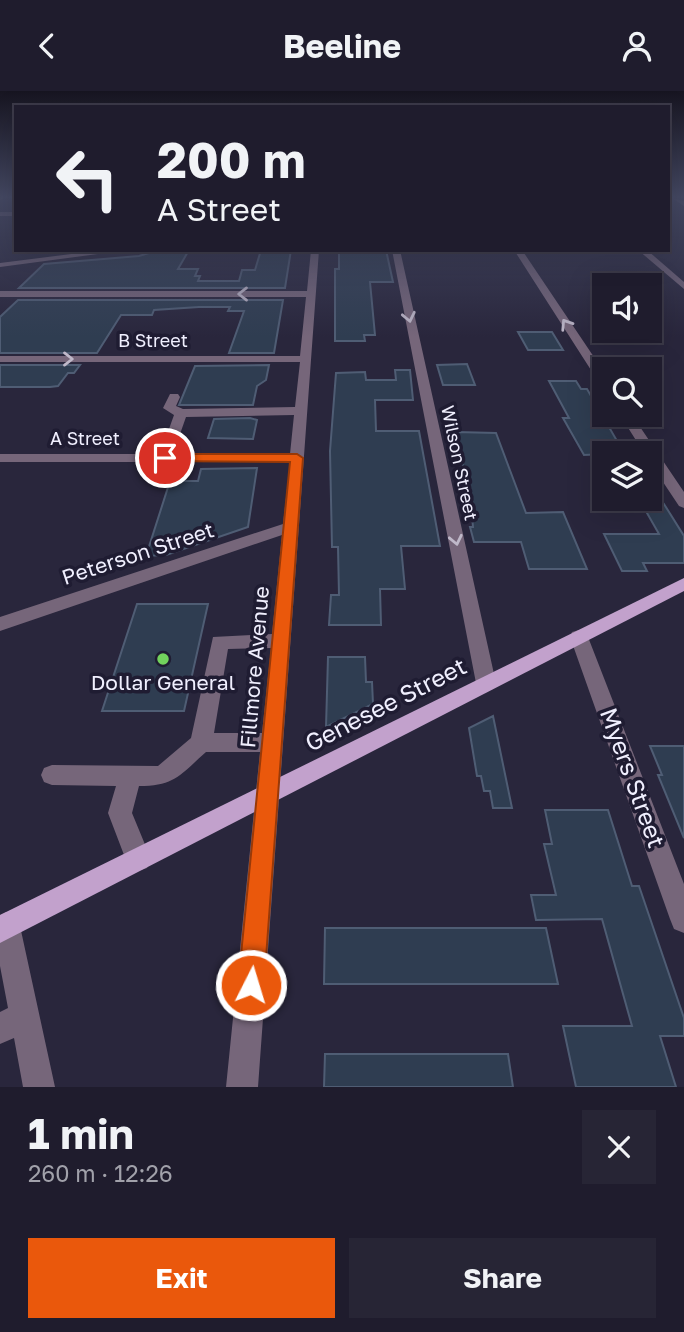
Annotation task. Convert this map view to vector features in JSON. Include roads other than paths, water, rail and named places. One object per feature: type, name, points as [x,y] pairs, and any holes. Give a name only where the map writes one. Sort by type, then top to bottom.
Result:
[{"type":"main road","name":"Genesee Street","points":[[3,927],[684,585]]},
{"type":"street","points":[[0,277],[30,252]]},
{"type":"street","points":[[0,265],[110,252]]},
{"type":"street","name":"Fillmore Avenue","points":[[242,1087],[315,252]]},
{"type":"street","name":"Wilson Street","points":[[396,252],[486,683]]},
{"type":"street","points":[[519,252],[592,363]]},
{"type":"street","points":[[644,252],[684,286]]},
{"type":"street","points":[[0,294],[311,294]]},
{"type":"street","name":"B Street","points":[[0,359],[305,359]]},
{"type":"street","points":[[174,397],[169,408],[181,413],[301,411]]},
{"type":"street","points":[[165,458],[181,413]]},
{"type":"street","points":[[634,427],[684,503]]},
{"type":"street","name":"A Street","points":[[2,462],[297,458]]},
{"type":"street","name":"Peterson Street","points":[[0,624],[290,527]]},
{"type":"street","name":"Myers Street","points":[[579,637],[684,919]]},
{"type":"street","points":[[52,775],[162,776],[201,743],[220,642],[281,641]]},
{"type":"street","points":[[201,743],[272,742]]},
{"type":"street","points":[[131,775],[120,813],[138,859]]},
{"type":"street","points":[[3,927],[12,1022],[39,1087]]},
{"type":"place","name":"Dollar General","points":[[163,659]]}]
